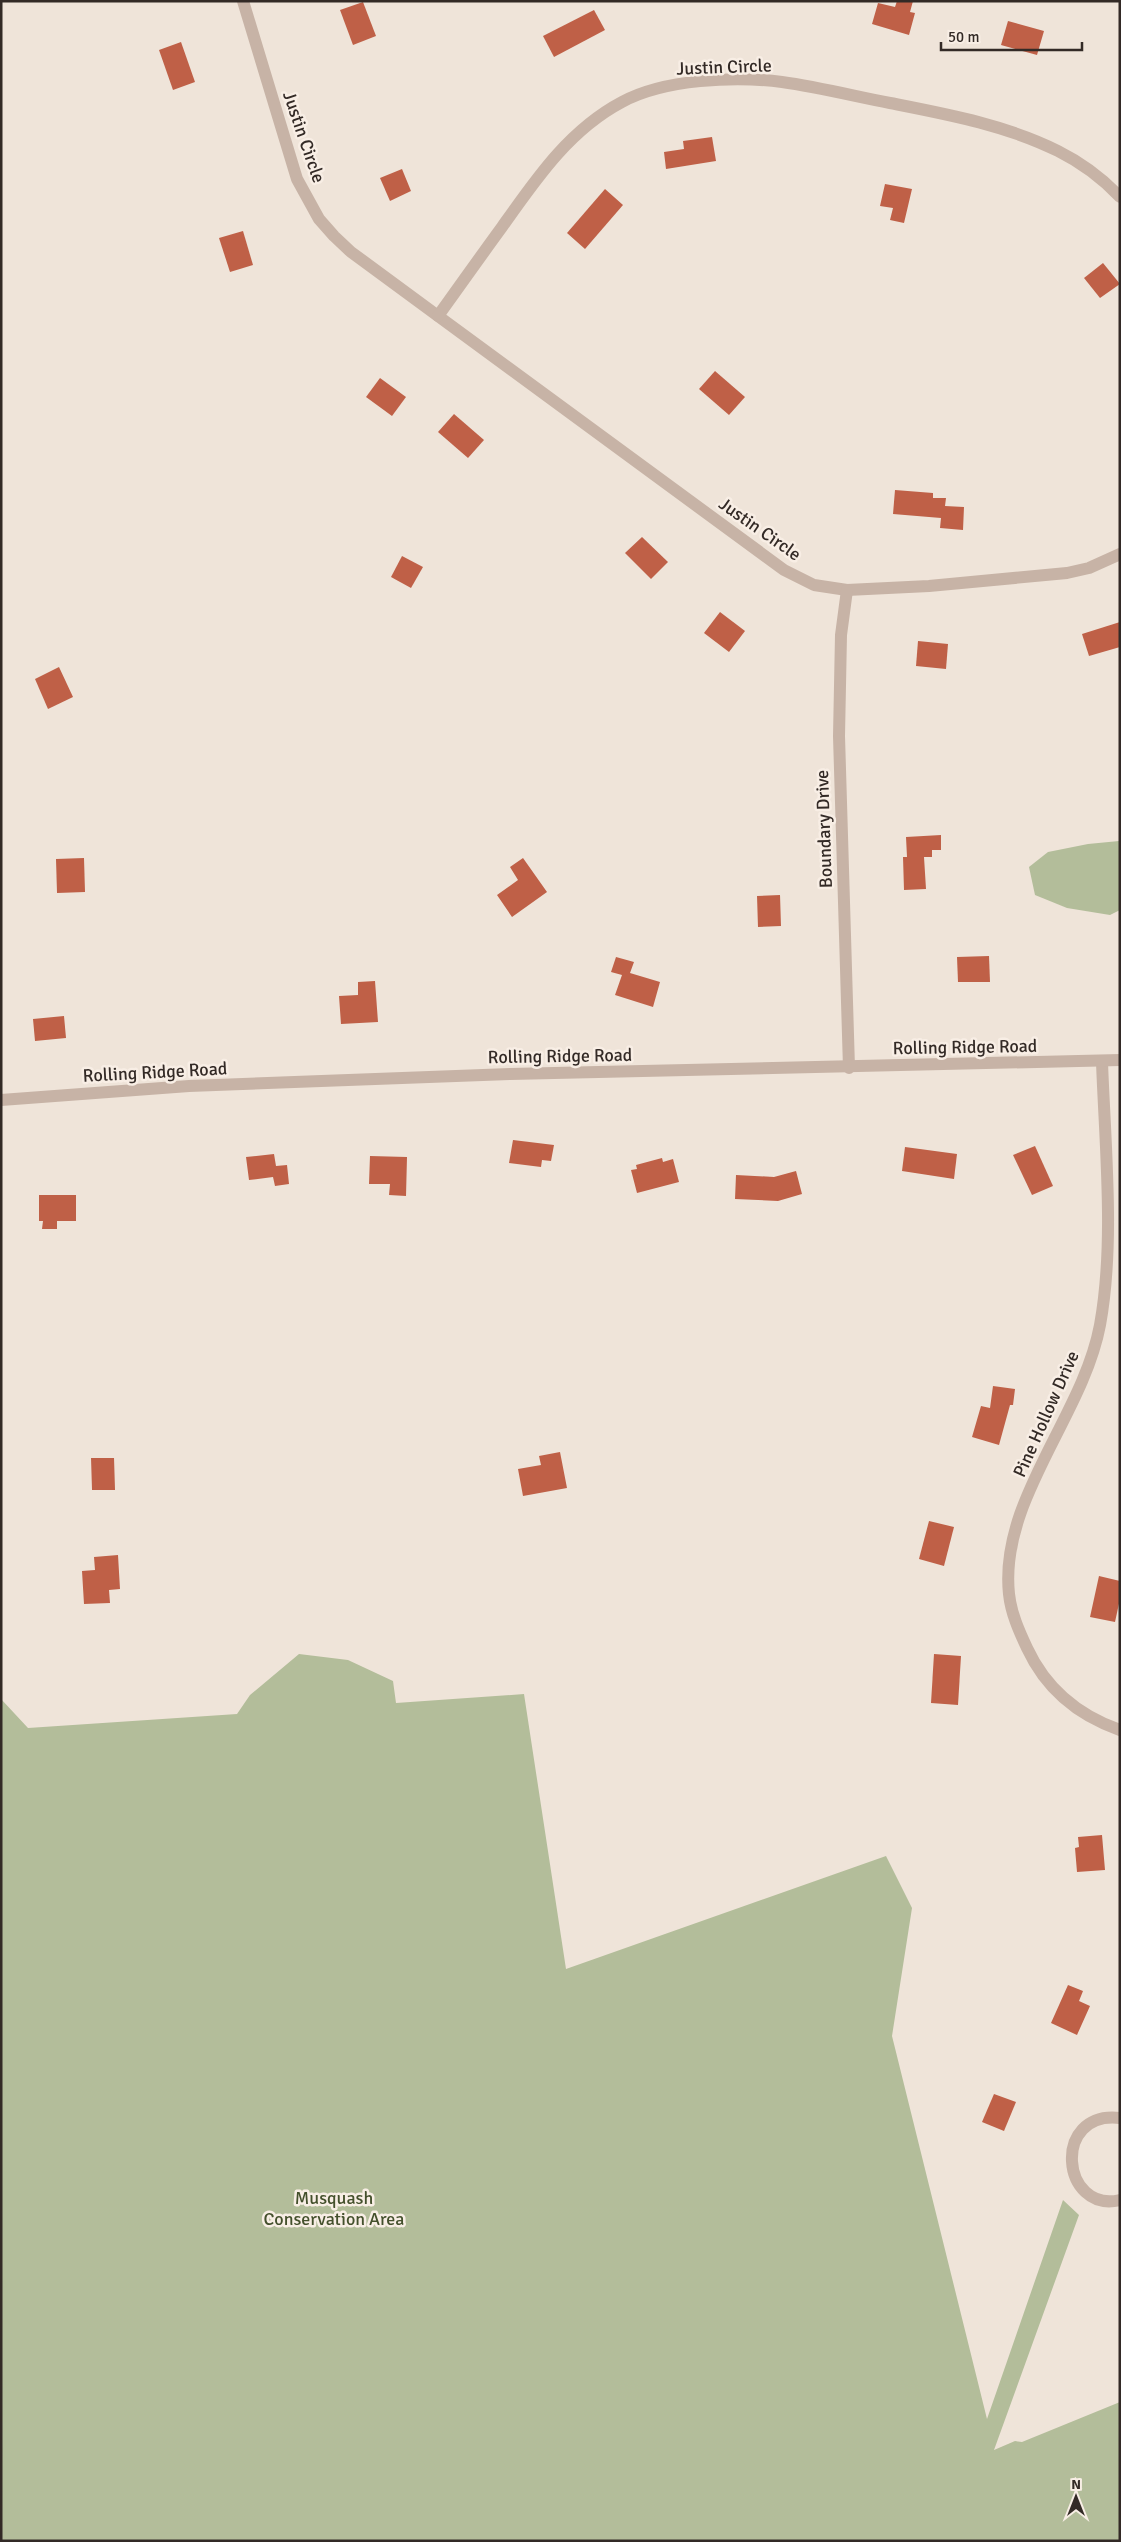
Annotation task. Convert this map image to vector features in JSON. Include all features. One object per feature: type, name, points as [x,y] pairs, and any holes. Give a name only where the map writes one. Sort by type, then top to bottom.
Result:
[{"type":"street","name":"Justin Circle","points":[[243,1],[297,179],[319,219],[351,252],[784,570],[814,585],[847,590],[929,586],[1067,573],[1089,568],[1120,554]]},
{"type":"street","name":"Justin Circle","points":[[438,316],[524,195],[561,149],[586,124],[623,101],[662,87],[705,81],[781,82],[945,114],[1022,135],[1058,151],[1082,165],[1120,197]]},
{"type":"street","name":"Boundary Drive","points":[[847,590],[841,635],[839,736],[850,1068]]},
{"type":"street","name":"Rolling Ridge Road","points":[[1,1100],[189,1086],[519,1074],[850,1068],[1120,1060]]},
{"type":"street","name":"Pine Hollow Drive","points":[[1102,1062],[1107,1213],[1105,1281],[1100,1324],[1088,1367],[1024,1507],[1008,1572],[1009,1596],[1015,1619],[1032,1660],[1045,1680],[1077,1710],[1120,1730]]},
{"type":"street","points":[[1120,2118],[1100,2119],[1088,2125],[1078,2134],[1072,2146],[1070,2159],[1072,2172],[1078,2184],[1089,2194],[1102,2199],[1120,2200]]},
{"type":"green space","points":[[1119,841],[1120,910],[1110,915],[1067,908],[1035,895],[1029,867],[1048,852],[1088,844]]},
{"type":"green space","name":"Musquash Conservation Area","points":[[299,1654],[348,1660],[393,1681],[396,1703],[524,1694],[566,1969],[886,1856],[912,1908],[892,2036],[987,2419],[1063,2200],[1079,2215],[994,2450],[1015,2441],[1022,2442],[1120,2402],[1120,2541],[1,2541],[1,1699],[28,1728],[237,1714],[250,1695]]},
{"type":"building","points":[[897,1],[913,1],[910,12],[915,13],[909,35],[872,24],[878,3],[895,7]]},
{"type":"building","points":[[363,2],[376,36],[353,45],[340,10]]},
{"type":"building","points":[[594,10],[605,30],[554,57],[543,36]]},
{"type":"building","points":[[1008,21],[1044,31],[1037,55],[1001,45]]},
{"type":"building","points":[[181,42],[195,82],[173,90],[159,50]]},
{"type":"building","points":[[712,137],[716,161],[666,169],[664,152],[684,149],[683,141]]},
{"type":"building","points":[[402,169],[411,191],[390,201],[380,178]]},
{"type":"building","points":[[885,184],[912,189],[904,223],[890,220],[893,208],[880,206]]},
{"type":"building","points":[[605,189],[623,205],[585,249],[567,233]]},
{"type":"building","points":[[243,231],[253,265],[230,272],[219,238]]},
{"type":"building","points":[[1103,263],[1120,284],[1100,298],[1084,278]]},
{"type":"building","points":[[715,371],[745,397],[729,415],[699,389]]},
{"type":"building","points":[[380,378],[406,397],[392,416],[366,397]]},
{"type":"building","points":[[454,414],[484,440],[468,458],[438,432]]},
{"type":"building","points":[[895,490],[933,493],[933,498],[946,498],[945,506],[964,507],[963,530],[940,528],[941,518],[893,514]]},
{"type":"building","points":[[642,537],[668,562],[651,579],[625,553]]},
{"type":"building","points":[[402,556],[423,567],[411,588],[391,577]]},
{"type":"building","points":[[720,612],[745,631],[729,652],[704,633]]},
{"type":"building","points":[[1120,622],[1120,647],[1089,656],[1082,634]]},
{"type":"building","points":[[918,641],[948,644],[946,669],[916,666]]},
{"type":"building","points":[[59,667],[73,697],[48,709],[35,679]]},
{"type":"building","points":[[941,835],[941,850],[932,850],[932,857],[924,857],[926,889],[904,890],[903,857],[907,857],[906,837]]},
{"type":"building","points":[[84,858],[85,892],[57,893],[56,859]]},
{"type":"building","points":[[523,858],[547,892],[512,917],[497,895],[518,880],[510,867]]},
{"type":"building","points":[[780,895],[781,926],[758,927],[757,896]]},
{"type":"building","points":[[989,956],[990,982],[958,982],[957,957]]},
{"type":"building","points":[[616,957],[634,962],[630,973],[660,982],[653,1007],[615,995],[622,975],[611,972]]},
{"type":"building","points":[[375,981],[378,1022],[341,1024],[339,996],[358,995],[358,982]]},
{"type":"building","points":[[64,1016],[66,1038],[35,1041],[33,1019]]},
{"type":"building","points":[[513,1140],[554,1145],[551,1161],[542,1160],[541,1167],[509,1163]]},
{"type":"building","points":[[1035,1146],[1053,1186],[1032,1195],[1013,1155]]},
{"type":"building","points":[[905,1147],[957,1154],[954,1179],[902,1171]]},
{"type":"building","points":[[274,1154],[276,1166],[287,1165],[289,1184],[275,1186],[273,1177],[249,1180],[246,1157]]},
{"type":"building","points":[[370,1156],[407,1157],[406,1196],[389,1195],[390,1184],[369,1184]]},
{"type":"building","points":[[662,1158],[663,1162],[673,1159],[679,1182],[637,1193],[631,1170],[637,1169],[636,1165]]},
{"type":"building","points":[[796,1171],[802,1194],[778,1201],[735,1199],[736,1175],[774,1177]]},
{"type":"building","points":[[39,1195],[76,1195],[76,1221],[57,1221],[57,1229],[42,1229],[43,1221],[39,1221]]},
{"type":"building","points":[[993,1386],[1015,1389],[1013,1405],[1010,1405],[999,1445],[972,1437],[981,1406],[990,1408]]},
{"type":"building","points":[[560,1452],[567,1488],[523,1496],[518,1469],[541,1465],[539,1456]]},
{"type":"building","points":[[91,1458],[114,1458],[115,1490],[92,1490]]},
{"type":"building","points":[[929,1521],[954,1527],[944,1566],[919,1559]]},
{"type":"building","points":[[118,1555],[120,1589],[109,1590],[110,1603],[84,1604],[82,1571],[95,1570],[94,1557]]},
{"type":"building","points":[[1099,1576],[1120,1581],[1120,1599],[1115,1622],[1090,1617]]},
{"type":"building","points":[[934,1654],[961,1656],[958,1705],[931,1703]]},
{"type":"building","points":[[1102,1835],[1105,1870],[1077,1872],[1075,1848],[1079,1847],[1078,1837]]},
{"type":"building","points":[[1068,1985],[1083,1991],[1079,2001],[1090,2006],[1077,2035],[1051,2023]]},
{"type":"building","points":[[994,2094],[1016,2102],[1004,2131],[982,2122]]}]
